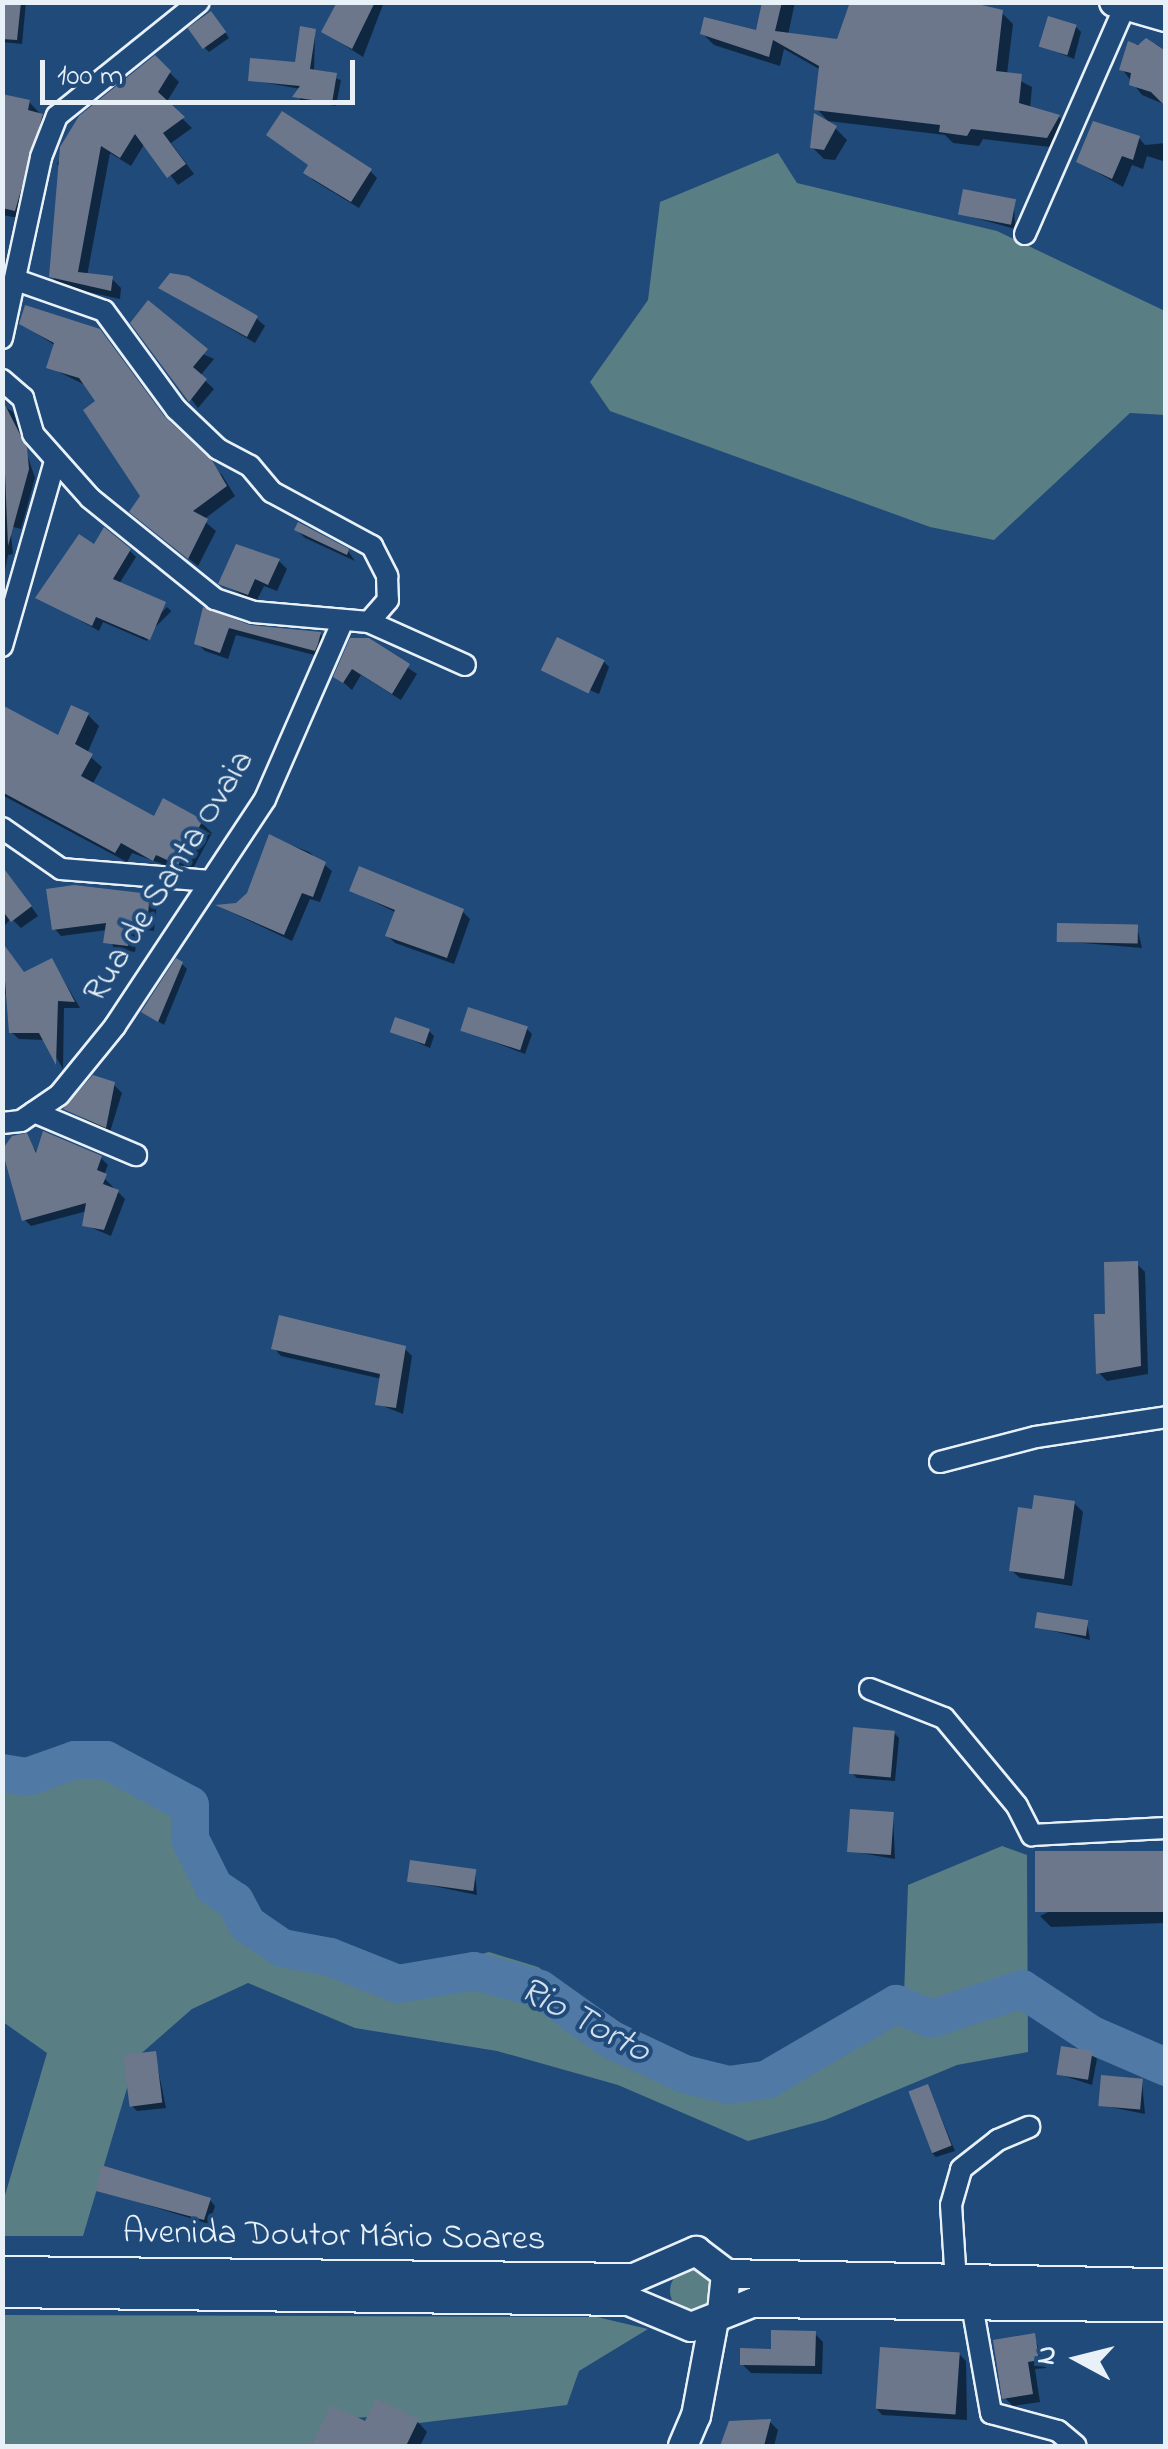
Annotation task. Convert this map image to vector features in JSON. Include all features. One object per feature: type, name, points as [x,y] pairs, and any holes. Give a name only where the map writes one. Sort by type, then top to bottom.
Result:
[{"type":"main road","points":[[1120,4],[1166,17]]},
{"type":"main road","name":"Avenida Doutor Mário Soares","points":[[2,2271],[634,2278],[696,2252],[726,2274],[1166,2307]]},
{"type":"main road","points":[[662,2266],[654,2288],[670,2318],[698,2344],[705,2375]]},
{"type":"main road","points":[[683,2446],[705,2375],[726,2274]]},
{"type":"main road","name":"Avenida Doutor Mário Soares","points":[[2,2294],[604,2300],[670,2318],[718,2316],[752,2303],[1166,2283]]},
{"type":"street","points":[[2,338],[19,281],[42,157],[56,116],[199,2]]},
{"type":"street","points":[[1025,234],[1120,4]]},
{"type":"street","points":[[19,281],[104,311],[176,409],[218,448],[250,466],[272,492],[372,546],[386,576],[388,600],[369,622]]},
{"type":"street","points":[[2,380],[23,398],[33,434],[90,498],[215,598],[254,612],[342,623],[369,622],[464,664]]},
{"type":"street","points":[[2,646],[56,461]]},
{"type":"street","name":"Rua de Santa Ovaia","points":[[2,1123],[34,1112],[59,1094],[115,1026],[265,799],[342,623]]},
{"type":"street","points":[[2,828],[60,869],[211,881]]},
{"type":"street","points":[[34,1112],[136,1155]]},
{"type":"street","points":[[940,1462],[1036,1437],[1166,1417]]},
{"type":"street","points":[[870,1689],[944,1718],[1017,1806],[1032,1835],[1166,1828]]},
{"type":"street","points":[[1029,2127],[998,2140],[961,2169],[951,2205],[964,2293],[991,2413],[1058,2430],[1076,2446]]},
{"type":"green space","points":[[778,153],[797,183],[997,231],[1165,311],[1165,415],[1130,413],[994,540],[930,527],[610,411],[590,382],[648,300],[660,202]]},
{"type":"green space","points":[[76,1771],[107,1772],[177,1814],[238,1897],[275,1930],[368,1963],[433,1967],[489,1952],[538,1967],[640,2036],[725,2072],[774,2060],[904,1995],[908,1885],[1002,1846],[1027,1855],[1028,2052],[957,2065],[825,2120],[748,2141],[618,2085],[497,2051],[355,2028],[248,1983],[192,2009],[136,2058],[83,2236],[3,2236],[3,2202],[47,2053],[3,2022],[2,1787]]},
{"type":"green space","points":[[693,2268],[709,2275],[716,2291],[709,2307],[693,2314],[677,2307],[670,2291],[677,2275]]},
{"type":"green space","points":[[3,2315],[597,2317],[648,2329],[579,2371],[567,2405],[386,2427],[368,2417],[325,2420],[311,2446],[3,2446]]},
{"type":"building","points":[[2,2],[21,2],[17,40],[2,39]]},
{"type":"building","points":[[337,2],[375,2],[352,49],[321,32]]},
{"type":"building","points":[[762,2],[782,2],[775,31],[837,39],[850,2],[969,2],[1003,10],[996,71],[1022,74],[1019,103],[1060,115],[1047,138],[971,129],[967,136],[939,132],[940,125],[814,110],[819,66],[773,40],[769,57],[700,34],[704,17],[756,30]]},
{"type":"building","points":[[211,11],[226,32],[203,49],[188,28]]},
{"type":"building","points":[[1048,16],[1077,25],[1067,55],[1039,47]]},
{"type":"building","points":[[300,26],[316,29],[310,69],[337,73],[332,103],[292,97],[300,86],[248,81],[250,58],[295,62]]},
{"type":"building","points":[[1146,38],[1166,51],[1166,107],[1151,92],[1129,85],[1131,73],[1119,70],[1128,41],[1138,45]]},
{"type":"building","points":[[155,55],[171,71],[158,92],[185,117],[163,133],[186,164],[167,178],[135,134],[120,158],[101,146],[78,272],[113,276],[111,291],[49,277],[60,147],[79,116]]},
{"type":"building","points":[[2,94],[30,100],[28,110],[43,114],[15,211],[2,208]]},
{"type":"building","points":[[282,111],[372,169],[351,202],[303,173],[308,165],[266,135]]},
{"type":"building","points":[[814,113],[837,126],[824,150],[810,148]]},
{"type":"building","points":[[1093,121],[1140,136],[1133,160],[1122,156],[1112,179],[1076,162]]},
{"type":"building","points":[[963,189],[1016,199],[1011,225],[958,215]]},
{"type":"building","points":[[170,273],[188,276],[258,316],[247,337],[158,288]]},
{"type":"building","points":[[148,300],[208,349],[193,367],[207,379],[189,402],[130,323]]},
{"type":"building","points":[[25,305],[100,329],[165,417],[213,462],[227,486],[193,511],[208,519],[188,559],[129,512],[140,496],[83,410],[95,401],[79,378],[46,368],[54,343],[19,324]]},
{"type":"building","points":[[2,399],[27,448],[29,469],[8,546]]},
{"type":"building","points":[[298,522],[349,549],[347,555],[294,530]]},
{"type":"building","points":[[104,527],[131,549],[113,579],[166,602],[150,640],[96,617],[92,626],[35,598],[79,534],[94,544]]},
{"type":"building","points":[[236,544],[280,559],[268,585],[255,579],[248,595],[218,584]]},
{"type":"building","points":[[203,607],[250,625],[321,632],[318,644],[315,651],[229,628],[220,653],[194,644]]},
{"type":"building","points":[[557,637],[605,660],[588,693],[541,670]]},
{"type":"building","points":[[350,638],[369,638],[410,664],[392,694],[352,669],[343,683],[333,677]]},
{"type":"building","points":[[2,705],[58,735],[71,705],[89,713],[75,744],[93,754],[81,776],[154,816],[163,798],[203,820],[178,865],[156,855],[153,861],[121,843],[115,853],[2,792]]},
{"type":"building","points":[[269,834],[326,862],[313,897],[302,893],[284,935],[215,905],[236,903],[247,893]]},
{"type":"building","points":[[2,866],[32,906],[11,922],[2,910]]},
{"type":"building","points":[[359,866],[464,909],[447,958],[385,936],[395,910],[349,891]]},
{"type":"building","points":[[74,885],[150,894],[147,924],[131,922],[128,946],[103,943],[106,923],[52,930],[46,889]]},
{"type":"building","points":[[1057,923],[1138,924],[1138,943],[1057,942]]},
{"type":"building","points":[[2,942],[24,972],[52,958],[75,1002],[58,1001],[56,1065],[39,1033],[9,1033]]},
{"type":"building","points":[[176,958],[183,962],[158,1022],[141,1012]]},
{"type":"building","points":[[468,1007],[528,1026],[520,1050],[460,1031]]},
{"type":"building","points":[[395,1017],[430,1029],[425,1044],[390,1032]]},
{"type":"building","points":[[93,1075],[115,1082],[106,1128],[63,1109]]},
{"type":"building","points":[[43,1131],[102,1156],[97,1170],[107,1174],[103,1184],[119,1190],[104,1230],[82,1226],[86,1203],[22,1221],[2,1150],[12,1136],[27,1133],[36,1153]]},
{"type":"building","points":[[1138,1261],[1141,1366],[1096,1374],[1094,1314],[1105,1314],[1104,1262]]},
{"type":"building","points":[[279,1315],[406,1346],[396,1408],[375,1405],[380,1374],[271,1349]]},
{"type":"building","points":[[1034,1495],[1075,1501],[1064,1579],[1009,1571],[1018,1507],[1032,1509]]},
{"type":"building","points":[[1037,1612],[1088,1620],[1086,1636],[1034,1628]]},
{"type":"building","points":[[853,1727],[895,1731],[891,1777],[849,1774]]},
{"type":"building","points":[[850,1809],[894,1812],[891,1855],[847,1852]]},
{"type":"building","points":[[1035,1851],[1166,1851],[1166,1912],[1035,1912]]},
{"type":"building","points":[[410,1860],[476,1869],[473,1891],[407,1882]]},
{"type":"building","points":[[1061,2046],[1093,2051],[1088,2080],[1056,2075]]},
{"type":"building","points":[[156,2051],[162,2103],[130,2107],[123,2055]]},
{"type":"building","points":[[1101,2075],[1143,2079],[1140,2110],[1098,2106]]},
{"type":"building","points":[[928,2084],[952,2146],[932,2153],[908,2092]]},
{"type":"building","points":[[101,2165],[211,2198],[204,2220],[96,2191]]},
{"type":"building","points":[[771,2330],[816,2331],[815,2366],[740,2365],[740,2348],[771,2349]]},
{"type":"building","points":[[1035,2333],[1039,2360],[1028,2362],[1033,2394],[1002,2399],[993,2340]]},
{"type":"building","points":[[880,2347],[960,2353],[955,2414],[876,2409]]},
{"type":"building","points":[[376,2399],[419,2419],[406,2446],[311,2446],[331,2405],[365,2421]]},
{"type":"building","points":[[771,2419],[764,2446],[720,2446],[729,2421]]},
{"type":"waterway","name":"Rio Torto","points":[[2,1773],[27,1777],[75,1760],[106,1760],[190,1805],[190,1839],[214,1887],[235,1901],[247,1924],[282,1948],[330,1957],[398,1984],[474,1971],[540,1989],[610,2039],[684,2074],[729,2085],[766,2080],[896,2004],[931,2019],[1022,1989],[1092,2035],[1166,2067]]}]
